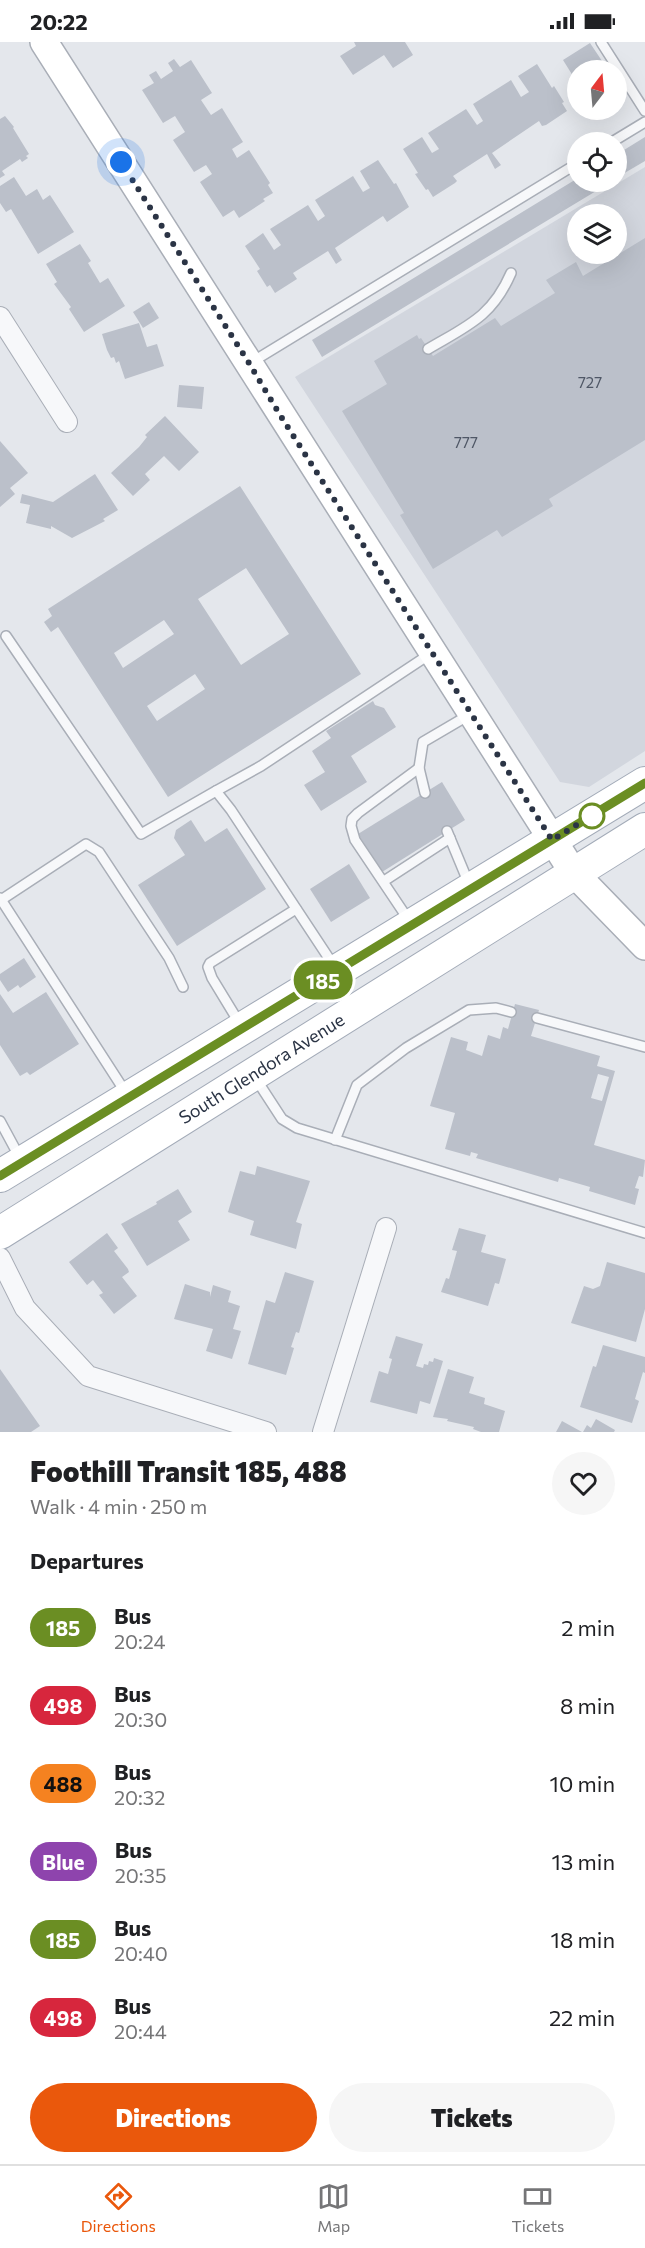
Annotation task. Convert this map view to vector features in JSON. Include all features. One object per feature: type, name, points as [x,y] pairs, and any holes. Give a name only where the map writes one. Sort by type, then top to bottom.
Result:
[{"type":"main road","points":[[11,1169],[645,783]]},
{"type":"main road","name":"South Glendora Avenue","points":[[0,1233],[645,829]]},
{"type":"street","points":[[44,42],[573,872],[645,946]]},
{"type":"street","points":[[0,316],[67,422]]},
{"type":"street","points":[[323,1432],[387,1228]]},
{"type":"street","points":[[0,1258],[25,1308],[88,1376],[266,1432]]},
{"type":"lane","points":[[601,42],[645,111]]},
{"type":"lane","points":[[627,133],[645,122]]},
{"type":"lane","points":[[249,363],[567,170]]},
{"type":"lane","points":[[428,349],[479,319],[502,293],[512,273]]},
{"type":"lane","points":[[6,636],[141,834],[261,766],[432,652]]},
{"type":"lane","points":[[425,793],[419,768],[423,742],[471,714]]},
{"type":"lane","points":[[412,925],[355,840],[351,826],[352,819],[419,768]]},
{"type":"lane","points":[[216,791],[337,971]]},
{"type":"lane","points":[[384,881],[449,835],[471,889]]},
{"type":"lane","points":[[128,1098],[1,899],[86,844],[99,852],[169,958],[183,987]]},
{"type":"lane","points":[[243,1028],[212,978],[208,967],[210,963],[296,909]]},
{"type":"lane","points":[[335,1140],[357,1085],[406,1048],[469,1010],[496,1008],[512,1012]]},
{"type":"lane","points":[[537,1018],[645,1047]]},
{"type":"lane","points":[[253,1074],[282,1119],[297,1128],[645,1233]]},
{"type":"lane","points":[[0,1121],[11,1169]]},
{"type":"shaded area","points":[[645,167],[645,751],[589,787],[560,782],[295,377],[567,214],[567,264],[627,264],[627,204],[583,204],[603,192],[627,192],[627,178]]},
{"type":"building","points":[[354,42],[405,42],[413,55],[393,68],[384,55],[353,75],[340,56],[356,46]]},
{"type":"building","points":[[590,43],[601,60],[567,60],[567,66],[563,60]]},
{"type":"building","points":[[174,59],[180,67],[191,60],[212,93],[201,100],[211,115],[222,108],[243,142],[232,149],[237,158],[249,150],[270,183],[268,185],[273,193],[239,218],[234,210],[223,217],[200,182],[212,174],[206,165],[194,172],[173,140],[185,132],[175,116],[163,123],[142,90],[154,83],[149,75],[156,71],[161,79],[173,71],[168,63]]},
{"type":"building","points":[[537,64],[552,88],[554,86],[567,111],[546,125],[542,126],[539,121],[492,153],[501,165],[495,169],[487,154],[453,176],[457,181],[433,197],[415,174],[418,173],[403,149],[422,137],[432,153],[439,149],[428,133],[466,109],[477,125],[483,121],[473,104],[511,80],[521,97],[529,92],[518,76]]},
{"type":"building","points":[[5,116],[29,154],[26,156],[28,158],[22,162],[20,159],[2,171],[5,175],[0,178],[0,119]]},
{"type":"building","points":[[645,137],[645,161],[627,172],[627,148]]},
{"type":"building","points":[[378,160],[394,184],[396,183],[409,207],[387,222],[383,216],[335,248],[342,260],[336,264],[328,251],[293,273],[297,279],[275,293],[270,285],[267,287],[257,271],[260,269],[245,246],[263,233],[274,250],[281,245],[270,229],[308,205],[318,221],[325,216],[315,200],[353,176],[363,192],[370,188],[360,171]]},
{"type":"building","points":[[14,177],[26,196],[37,189],[43,200],[50,195],[74,232],[38,254],[11,209],[6,212],[0,203],[0,186]]},
{"type":"building","points":[[567,185],[567,192],[594,192],[575,204],[567,204],[567,209],[322,357],[312,340]]},
{"type":"building","points":[[645,238],[645,440],[549,499],[553,506],[502,537],[497,530],[433,569],[400,515],[404,513],[342,411],[387,384],[374,361],[417,335],[433,356],[495,318],[501,326],[555,293],[546,280],[573,264],[577,264],[583,276],[603,264],[627,264],[627,249]]},
{"type":"building","points":[[80,244],[91,261],[88,263],[100,283],[108,278],[125,306],[84,332],[69,309],[71,307],[54,284],[57,282],[46,264]]},
{"type":"building","points":[[149,302],[159,318],[143,328],[133,312]]},
{"type":"building","points":[[139,323],[147,347],[157,344],[164,366],[125,379],[119,361],[116,363],[114,357],[111,358],[102,334]]},
{"type":"building","points":[[179,385],[204,387],[202,409],[177,407]]},
{"type":"building","points":[[165,416],[199,452],[179,471],[164,456],[145,474],[150,480],[133,496],[111,473],[139,447],[147,437],[145,435]]},
{"type":"building","points":[[0,441],[28,473],[10,488],[15,494],[0,507]]},
{"type":"building","points":[[95,474],[118,510],[103,519],[105,521],[72,538],[51,526],[51,529],[26,523],[30,505],[20,503],[22,494],[53,502]]},
{"type":"building","points":[[240,486],[361,674],[168,797],[58,627],[51,632],[44,622],[52,616],[48,609]],"holes":[[[246,568],[289,634],[241,665],[198,599]],[[164,620],[174,634],[123,668],[114,653]],[[195,674],[205,689],[157,721],[147,706]]]},
{"type":"building","points":[[373,701],[375,705],[384,708],[396,727],[351,756],[367,782],[321,811],[304,785],[325,772],[312,751],[331,738],[326,731]]},
{"type":"building","points":[[442,782],[465,820],[382,872],[358,834]]},
{"type":"building","points":[[191,820],[205,842],[227,828],[266,889],[177,946],[138,885],[185,855],[174,838],[176,830]]},
{"type":"building","points":[[349,864],[370,898],[331,922],[310,889]]},
{"type":"building","points":[[24,958],[36,977],[20,988],[18,985],[8,992],[0,980],[0,974]]},
{"type":"building","points":[[46,992],[79,1044],[30,1075],[27,1072],[20,1076],[0,1045],[0,994],[13,1013]]},
{"type":"building","points":[[515,1004],[539,1010],[531,1036],[600,1056],[597,1066],[615,1071],[594,1145],[645,1160],[643,1177],[639,1176],[635,1188],[639,1189],[635,1205],[589,1191],[590,1187],[559,1178],[558,1182],[476,1158],[478,1154],[471,1152],[470,1156],[445,1149],[455,1113],[430,1106],[451,1037],[468,1042],[466,1050],[482,1056],[488,1035],[500,1039],[503,1027],[508,1029]],"holes":[[[598,1074],[609,1077],[602,1101],[591,1098]]]},
{"type":"building","points":[[257,1166],[310,1181],[296,1222],[302,1224],[296,1249],[250,1235],[254,1221],[228,1212],[240,1171],[255,1175]]},
{"type":"building","points":[[178,1189],[192,1212],[178,1221],[190,1240],[147,1266],[121,1224]]},
{"type":"building","points":[[459,1228],[486,1235],[481,1252],[506,1259],[499,1284],[495,1283],[488,1306],[441,1292],[446,1278],[449,1279],[457,1251],[452,1250]]},
{"type":"building","points":[[107,1233],[118,1248],[114,1251],[128,1269],[129,1272],[122,1277],[137,1296],[114,1314],[99,1295],[103,1293],[93,1280],[87,1285],[69,1262]]},
{"type":"building","points":[[607,1262],[645,1273],[645,1309],[636,1342],[571,1323],[584,1286],[593,1289],[600,1286]]},
{"type":"building","points":[[285,1272],[314,1281],[299,1333],[296,1332],[291,1347],[294,1348],[286,1375],[248,1364],[266,1300],[275,1303]]},
{"type":"building","points":[[185,1284],[210,1292],[210,1297],[213,1285],[231,1291],[228,1302],[240,1306],[233,1329],[241,1331],[232,1359],[206,1351],[213,1329],[174,1319]]},
{"type":"building","points":[[396,1336],[423,1344],[416,1366],[423,1368],[424,1364],[428,1365],[429,1361],[433,1362],[434,1358],[443,1361],[430,1404],[420,1401],[417,1414],[370,1402],[379,1371],[388,1374],[392,1359],[389,1358]]},
{"type":"building","points":[[603,1345],[645,1357],[645,1373],[643,1372],[635,1399],[639,1401],[632,1423],[580,1407],[593,1366],[596,1367]]},
{"type":"building","points":[[0,1369],[40,1426],[31,1432],[0,1432]]},
{"type":"building","points":[[448,1369],[474,1377],[469,1393],[485,1398],[484,1404],[505,1411],[499,1432],[481,1432],[473,1429],[474,1427],[433,1417]]},
{"type":"building","points":[[596,1419],[615,1430],[614,1432],[583,1432],[587,1425],[591,1428]]},
{"type":"building","points":[[562,1421],[582,1432],[556,1432]]},
{"type":"bus line","name":"185","points":[[0,1176],[645,783]]},
{"type":"route","points":[[121,162],[552,840],[596,813],[592,816]]}]
